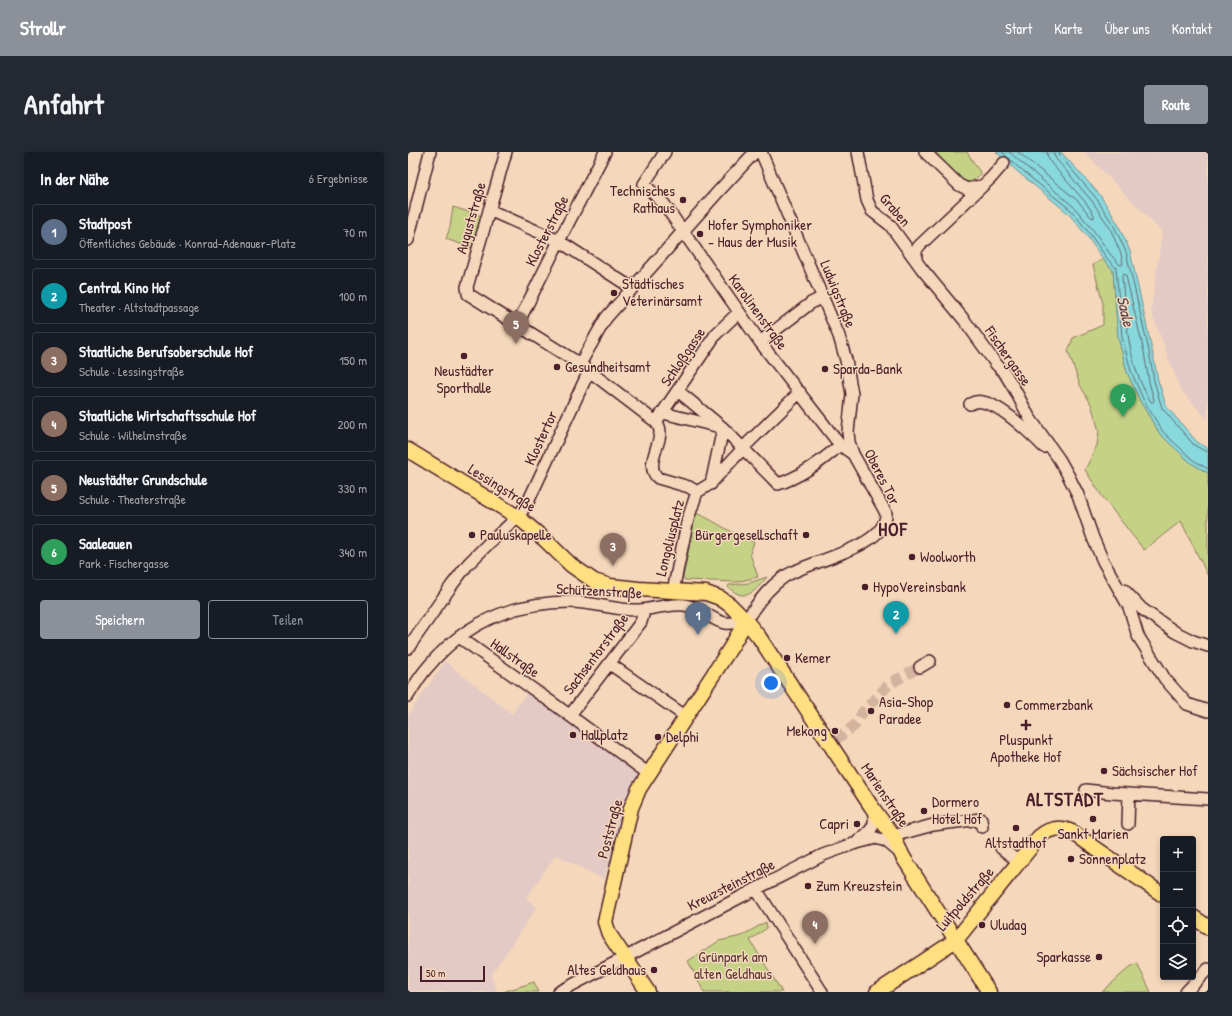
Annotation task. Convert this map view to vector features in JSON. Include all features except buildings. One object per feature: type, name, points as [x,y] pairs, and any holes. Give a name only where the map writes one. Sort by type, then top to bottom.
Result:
[{"type":"main road","name":"Lessingstraße","points":[[408,450],[518,517],[571,565],[594,581],[610,586],[706,592],[726,602],[746,621]]},
{"type":"main road","name":"Poststraße","points":[[648,992],[606,930],[605,919],[631,808],[639,789],[731,647],[746,621]]},
{"type":"main road","name":"Marienstraße","points":[[746,621],[832,741],[889,838],[903,857],[989,992]]},
{"type":"main road","name":"Luitpoldstraße","points":[[877,992],[956,940],[1031,847],[1044,833],[1051,829],[1064,828],[1072,832],[1160,894]]},
{"type":"main road","points":[[1196,919],[1208,927]]},
{"type":"street","points":[[408,240],[430,152]]},
{"type":"street","name":"Auguststraße","points":[[506,152],[467,287],[467,292],[517,325]]},
{"type":"street","name":"Klosterstraße","points":[[517,325],[604,152]]},
{"type":"street","name":"Karolinenstraße","points":[[665,152],[644,184],[664,204],[760,342],[840,445],[853,454]]},
{"type":"street","name":"Klostertor","points":[[408,648],[452,584],[468,564],[518,517],[528,502],[606,318],[683,230],[755,152]]},
{"type":"street","name":"Ludwigstraße","points":[[761,152],[840,336],[850,382],[852,404],[848,432]]},
{"type":"street","name":"Graben","points":[[858,152],[867,200],[872,211],[890,225],[916,259]]},
{"type":"street","points":[[925,152],[959,185],[967,189],[982,186]]},
{"type":"street","points":[[916,259],[916,250],[920,245],[991,178],[1004,163]]},
{"type":"street","points":[[489,210],[559,241],[632,288]]},
{"type":"street","name":"Fischergasse","points":[[916,259],[922,269],[965,320],[996,364],[1004,372],[1029,417],[1068,475],[1078,495],[1097,547],[1128,607],[1138,636],[1165,679],[1187,704],[1208,711]]},
{"type":"street","points":[[760,342],[811,303],[824,297]]},
{"type":"street","name":"Schloßgasse","points":[[660,418],[716,334],[739,312]]},
{"type":"street","points":[[517,325],[584,367],[660,418],[723,428]]},
{"type":"street","points":[[678,391],[723,428],[778,484],[787,481],[814,466],[840,445]]},
{"type":"street","points":[[660,418],[660,433],[652,470],[658,478],[689,487],[697,492],[710,484],[743,448],[800,392]]},
{"type":"street","name":"Fischergasse","points":[[970,404],[983,402],[997,408],[1037,441],[1068,475]]},
{"type":"street","points":[[710,484],[723,428]]},
{"type":"street","name":"Oberes Tor","points":[[848,432],[849,442],[853,454],[886,513],[886,521],[878,534]]},
{"type":"street","name":"Longoliusplatz","points":[[673,591],[689,514],[697,496],[697,492]]},
{"type":"street","name":"Poststraße","points":[[746,621],[768,590],[784,576],[853,548],[878,534]]},
{"type":"street","points":[[1112,576],[1142,609],[1175,632],[1193,641],[1208,646]]},
{"type":"street","name":"Schützenstraße","points":[[408,696],[426,669],[444,648],[477,625],[498,614],[516,608],[576,602],[628,610],[642,610],[680,604],[695,607],[723,622],[730,623],[746,621]]},
{"type":"street","name":"Sachsentorstraße","points":[[570,715],[641,622],[643,615],[642,610]]},
{"type":"street","name":"Hallstraße","points":[[459,637],[570,715]]},
{"type":"street","points":[[920,667],[930,661]]},
{"type":"street","points":[[610,664],[685,716]]},
{"type":"street","points":[[570,715],[649,774]]},
{"type":"street","points":[[1086,790],[1208,799]]},
{"type":"street","points":[[1128,824],[1129,794]]},
{"type":"street","points":[[871,806],[875,816],[875,822],[889,838]]},
{"type":"street","name":"Kreuzsteinstraße","points":[[560,992],[624,957],[823,855],[854,844],[876,838],[889,838],[933,825],[981,819],[982,827]]},
{"type":"street","name":"Kreuzsteinstraße","points":[[854,844],[869,832],[875,822]]},
{"type":"street","points":[[1001,848],[1019,862]]},
{"type":"street","points":[[756,889],[822,992]]},
{"type":"street","points":[[1186,992],[1208,968]]},
{"type":"shaded area","points":[[1084,152],[1208,152],[1208,420],[1180,389],[1151,311],[1162,232]]},
{"type":"shaded area","points":[[445,661],[512,714],[529,690],[644,773],[603,879],[556,855],[526,898],[537,907],[491,975],[497,992],[408,992],[408,715]]},
{"type":"green space","points":[[935,152],[967,152],[981,174],[970,183],[959,178]]},
{"type":"green space","points":[[453,207],[482,216],[472,248],[446,239],[450,227]]},
{"type":"green space","points":[[1103,259],[1113,270],[1118,337],[1127,372],[1140,401],[1160,434],[1191,463],[1208,473],[1208,576],[1181,521],[1144,550],[1104,499],[1085,470],[1097,445],[1099,431],[1091,404],[1080,385],[1068,351],[1073,338],[1103,325],[1103,304],[1093,265]]},
{"type":"green space","points":[[696,513],[739,536],[754,542],[750,554],[758,577],[736,582],[685,580],[683,577]]},
{"type":"green space","points":[[767,577],[750,594],[740,595],[728,587],[729,585],[749,583]]},
{"type":"green space","name":"Grünpark am alten Geldhaus","points":[[766,922],[767,928],[750,940],[782,992],[704,992],[688,961],[719,941],[741,936]]},
{"type":"green space","points":[[1137,963],[1151,992],[1102,992],[1130,967]]},
{"type":"green space","points":[[534,982],[539,992],[503,992]]},
{"type":"water","name":"Saale","points":[[996,152],[1061,152],[1100,195],[1118,224],[1130,251],[1158,380],[1166,406],[1197,442],[1208,448],[1208,473],[1191,463],[1160,434],[1140,401],[1127,372],[1118,337],[1113,270],[1068,213]]},
{"type":"tunnel","points":[[835,740],[854,726],[862,713],[889,684],[920,667]]},
{"type":"place","name":"Technisches Rathaus","points":[[683,200]]},
{"type":"place","name":"Hofer Symphoniker - Haus der Musik","points":[[700,234]]},
{"type":"place","name":"Städtisches Veterinärsamt","points":[[614,293]]},
{"type":"place","name":"Neustädter Grundschule","points":[[516,344]]},
{"type":"place","name":"Neustädter Sporthalle","points":[[464,356]]},
{"type":"place","name":"Gesundheitsamt","points":[[557,367]]},
{"type":"place","name":"Sparda-Bank","points":[[825,369]]},
{"type":"place","name":"Saaleauen","points":[[1123,417]]},
{"type":"place","name":"Pauluskapelle","points":[[472,535]]},
{"type":"place","name":"Bürgergesellschaft","points":[[806,535]]},
{"type":"place","name":"Woolworth","points":[[912,557]]},
{"type":"place","name":"Staatliche Berufsoberschule Hof","points":[[613,566]]},
{"type":"place","name":"HypoVereinsbank","points":[[865,587]]},
{"type":"place","name":"Central Kino Hof","points":[[896,634]]},
{"type":"place","name":"Stadtpost","points":[[698,635]]},
{"type":"place","name":"Kemer","points":[[787,658]]},
{"type":"place","name":"Commerzbank","points":[[1007,705]]},
{"type":"place","name":"Asia-Shop Paradee","points":[[871,711]]},
{"type":"place","name":"Pluspunkt Apotheke Hof","points":[[1026,725]]},
{"type":"place","name":"Mekong","points":[[835,731]]},
{"type":"place","name":"Hallplatz","points":[[573,735]]},
{"type":"place","name":"Delphi","points":[[658,737]]},
{"type":"place","name":"Sächsischer Hof","points":[[1104,771]]},
{"type":"place","name":"Dormero Hotel Hof","points":[[924,811]]},
{"type":"place","name":"Sankt Marien","points":[[1093,819]]},
{"type":"place","name":"Capri","points":[[857,824]]},
{"type":"place","name":"Altstadthof","points":[[1016,828]]},
{"type":"place","name":"Sonnenplatz","points":[[1071,859]]},
{"type":"place","name":"Zum Kreuzstein","points":[[808,886]]},
{"type":"place","name":"Uludag","points":[[982,925]]},
{"type":"place","name":"Staatliche Wirtschaftsschule Hof","points":[[815,944]]},
{"type":"place","name":"Sparkasse","points":[[1099,957]]},
{"type":"place","name":"Altes Geldhaus","points":[[654,970]]},
{"type":"district","name":"HOF","points":[[893,529]]},
{"type":"district","name":"ALTSTADT","points":[[1065,799]]}]
